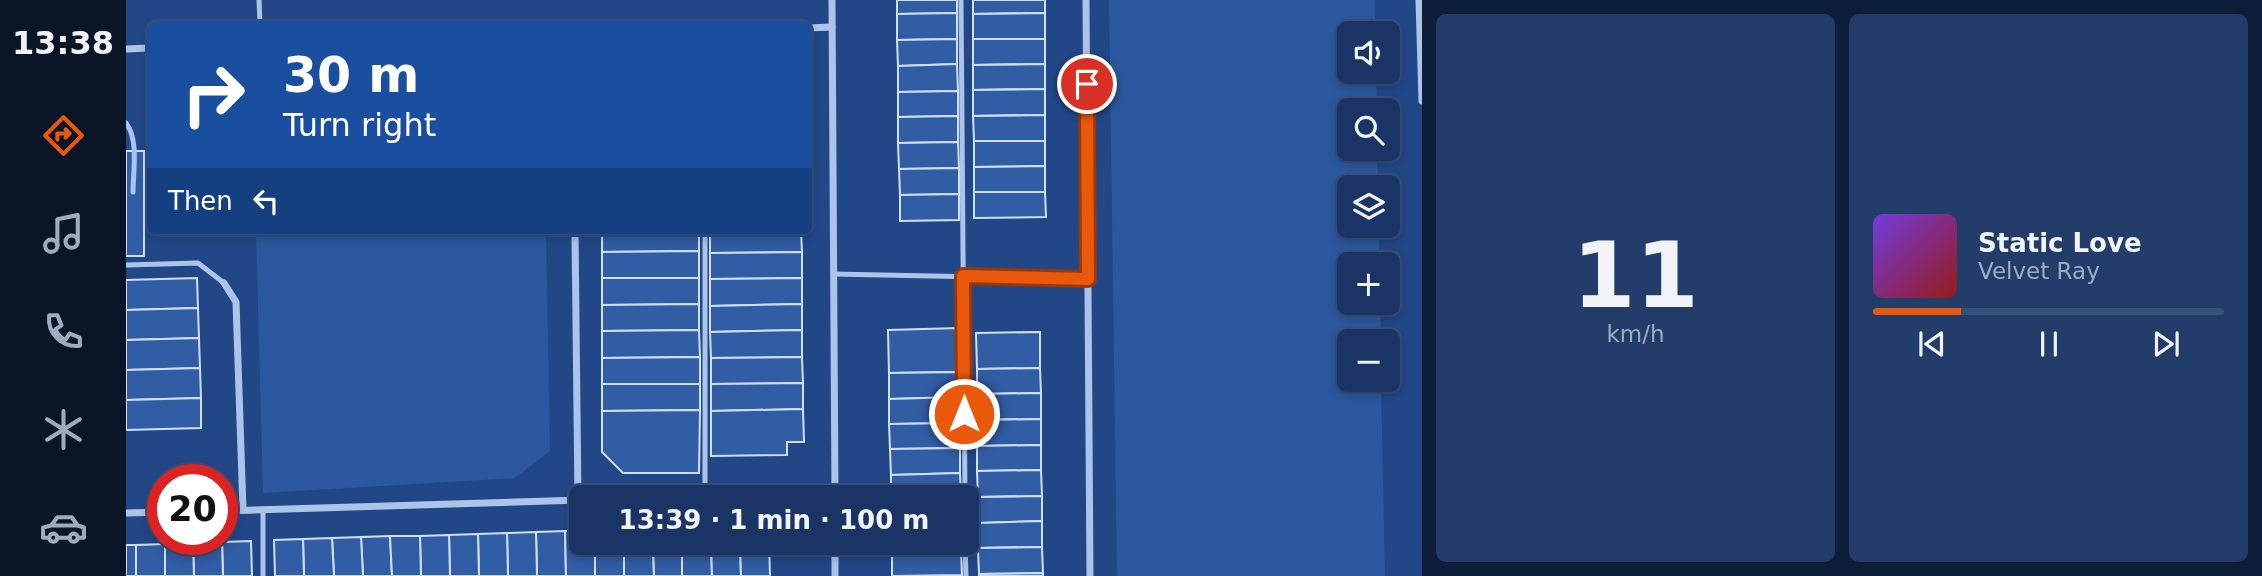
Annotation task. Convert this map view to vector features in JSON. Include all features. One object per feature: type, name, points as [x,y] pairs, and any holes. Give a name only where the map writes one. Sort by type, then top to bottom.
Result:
[{"type":"street","points":[[832,0],[835,485]]},
{"type":"street","points":[[1086,0],[1090,576]]},
{"type":"street","points":[[1419,0],[1422,101]]},
{"type":"street","points":[[812,28],[832,27]]},
{"type":"street","points":[[126,49],[147,48]]},
{"type":"street","points":[[575,235],[579,485]]},
{"type":"street","points":[[224,283],[236,302],[243,510]]},
{"type":"street","points":[[238,510],[569,500]]},
{"type":"street","points":[[126,513],[147,512]]},
{"type":"street","points":[[835,555],[835,576]]},
{"type":"lane","points":[[259,0],[260,21]]},
{"type":"lane","points":[[961,0],[965,485]]},
{"type":"lane","points":[[126,123],[134,143],[133,192]]},
{"type":"lane","points":[[705,235],[705,485]]},
{"type":"lane","points":[[126,265],[198,263],[224,283]]},
{"type":"lane","points":[[834,274],[1088,279]]},
{"type":"lane","points":[[263,510],[263,576]]},
{"type":"lane","points":[[965,555],[965,576]]},
{"type":"shaded area","points":[[1109,0],[1375,0],[1375,21],[1337,21],[1337,84],[1376,84],[1377,98],[1337,98],[1337,161],[1377,161],[1378,175],[1337,175],[1337,238],[1379,238],[1379,252],[1337,252],[1337,315],[1380,315],[1381,329],[1337,329],[1337,392],[1381,392],[1385,576],[1117,576]]},
{"type":"shaded area","points":[[256,235],[546,235],[550,451],[515,478],[263,493]]},
{"type":"building","points":[[897,0],[957,0],[957,13],[897,14]]},
{"type":"building","points":[[973,0],[1045,0],[1045,13],[973,14]]},
{"type":"building","points":[[957,13],[957,39],[897,40],[897,14]]},
{"type":"building","points":[[1045,13],[1045,39],[973,39],[973,14]]},
{"type":"building","points":[[957,39],[957,64],[898,66],[897,40]]},
{"type":"building","points":[[973,39],[1045,39],[1045,64],[973,65]]},
{"type":"building","points":[[957,64],[958,91],[898,92],[898,66]]},
{"type":"building","points":[[1045,64],[1045,89],[973,90],[973,65]]},
{"type":"building","points":[[1045,89],[1045,115],[973,116],[973,90]]},
{"type":"building","points":[[958,91],[958,116],[898,117],[898,92]]},
{"type":"building","points":[[1045,115],[1045,141],[974,141],[973,116]]},
{"type":"building","points":[[958,116],[958,142],[898,143],[898,117]]},
{"type":"building","points":[[974,141],[1045,141],[1045,166],[974,167]]},
{"type":"building","points":[[958,142],[959,168],[899,169],[898,143]]},
{"type":"building","points":[[126,151],[144,151],[144,256],[126,256]]},
{"type":"building","points":[[1045,166],[1045,192],[974,192],[974,167]]},
{"type":"building","points":[[959,168],[959,194],[900,195],[899,169]]},
{"type":"building","points":[[974,192],[1045,192],[1046,217],[974,218]]},
{"type":"building","points":[[959,194],[959,220],[900,221],[900,195]]},
{"type":"building","points":[[602,235],[699,235],[699,251],[602,252]]},
{"type":"building","points":[[710,235],[801,235],[802,252],[710,253]]},
{"type":"building","points":[[699,251],[699,278],[602,278],[602,252]]},
{"type":"building","points":[[802,252],[802,278],[710,279],[710,253]]},
{"type":"building","points":[[197,278],[198,308],[126,310],[126,280]]},
{"type":"building","points":[[602,278],[699,278],[699,304],[602,305]]},
{"type":"building","points":[[802,278],[802,304],[710,306],[710,279]]},
{"type":"building","points":[[699,304],[699,330],[602,331],[602,305]]},
{"type":"building","points":[[802,304],[802,330],[710,332],[710,306]]},
{"type":"building","points":[[198,308],[199,338],[126,340],[126,310]]},
{"type":"building","points":[[958,328],[959,372],[889,373],[888,330]]},
{"type":"building","points":[[699,330],[700,357],[602,358],[602,331]]},
{"type":"building","points":[[802,330],[802,357],[711,358],[710,332]]},
{"type":"building","points":[[1040,332],[1040,368],[977,369],[976,333]]},
{"type":"building","points":[[199,338],[200,368],[126,370],[126,340]]},
{"type":"building","points":[[700,357],[700,384],[602,384],[602,358]]},
{"type":"building","points":[[802,357],[803,383],[711,384],[711,358]]},
{"type":"building","points":[[200,368],[201,398],[126,400],[126,370]]},
{"type":"building","points":[[1040,368],[1041,393],[977,394],[977,369]]},
{"type":"building","points":[[959,372],[959,397],[889,399],[889,373]]},
{"type":"building","points":[[803,383],[803,409],[711,411],[711,384]]},
{"type":"building","points":[[602,384],[700,384],[700,410],[602,411]]},
{"type":"building","points":[[1041,393],[1041,419],[977,420],[977,394]]},
{"type":"building","points":[[959,397],[959,423],[889,424],[889,399]]},
{"type":"building","points":[[201,398],[201,428],[126,430],[126,400]]},
{"type":"building","points":[[803,409],[804,442],[787,442],[787,455],[711,456],[711,411]]},
{"type":"building","points":[[700,410],[699,473],[623,473],[602,452],[602,411]]},
{"type":"building","points":[[1041,419],[1041,445],[977,446],[977,420]]},
{"type":"building","points":[[959,423],[960,448],[890,449],[889,424]]},
{"type":"building","points":[[1041,445],[1041,470],[977,471],[977,446]]},
{"type":"building","points":[[960,448],[960,473],[891,475],[890,449]]},
{"type":"building","points":[[1041,470],[1042,496],[979,497],[977,471]]},
{"type":"building","points":[[960,473],[960,485],[891,485],[891,475]]},
{"type":"building","points":[[1042,496],[1042,521],[979,523],[979,497]]},
{"type":"building","points":[[1042,521],[1042,547],[979,548],[979,523]]},
{"type":"building","points":[[565,531],[566,576],[537,576],[536,532]]},
{"type":"building","points":[[565,531],[569,531],[569,555],[595,555],[595,576],[566,576]]},
{"type":"building","points":[[536,532],[537,576],[508,576],[507,533]]},
{"type":"building","points":[[507,533],[508,576],[479,576],[478,534]]},
{"type":"building","points":[[478,534],[479,576],[450,576],[449,535]]},
{"type":"building","points":[[449,535],[450,576],[421,576],[420,536]]},
{"type":"building","points":[[390,536],[392,576],[363,576],[361,537]]},
{"type":"building","points":[[390,536],[420,536],[421,576],[392,576]]},
{"type":"building","points":[[361,537],[363,576],[334,576],[332,538]]},
{"type":"building","points":[[332,538],[334,576],[304,576],[303,539]]},
{"type":"building","points":[[303,539],[304,576],[275,576],[274,540]]},
{"type":"building","points":[[238,541],[251,541],[252,576],[223,576],[222,555],[238,555]]},
{"type":"building","points":[[126,545],[136,545],[136,576],[126,576]]},
{"type":"building","points":[[136,545],[147,545],[147,555],[165,555],[165,576],[136,576]]},
{"type":"building","points":[[1042,547],[1043,573],[979,574],[979,548]]},
{"type":"building","points":[[165,555],[193,555],[194,576],[165,576]]},
{"type":"building","points":[[193,555],[222,555],[223,576],[194,576]]},
{"type":"building","points":[[595,555],[624,555],[624,576],[595,576]]},
{"type":"building","points":[[624,555],[653,555],[654,576],[624,576]]},
{"type":"building","points":[[653,555],[682,555],[682,576],[654,576]]},
{"type":"building","points":[[682,555],[711,555],[712,576],[682,576]]},
{"type":"building","points":[[711,555],[740,555],[741,576],[712,576]]},
{"type":"building","points":[[740,555],[769,555],[770,576],[741,576]]},
{"type":"building","points":[[892,555],[961,555],[962,575],[892,576]]},
{"type":"building","points":[[1043,573],[1043,576],[979,576],[979,574]]},
{"type":"route","points":[[964,414],[963,276],[1088,279],[1087,84]]}]
